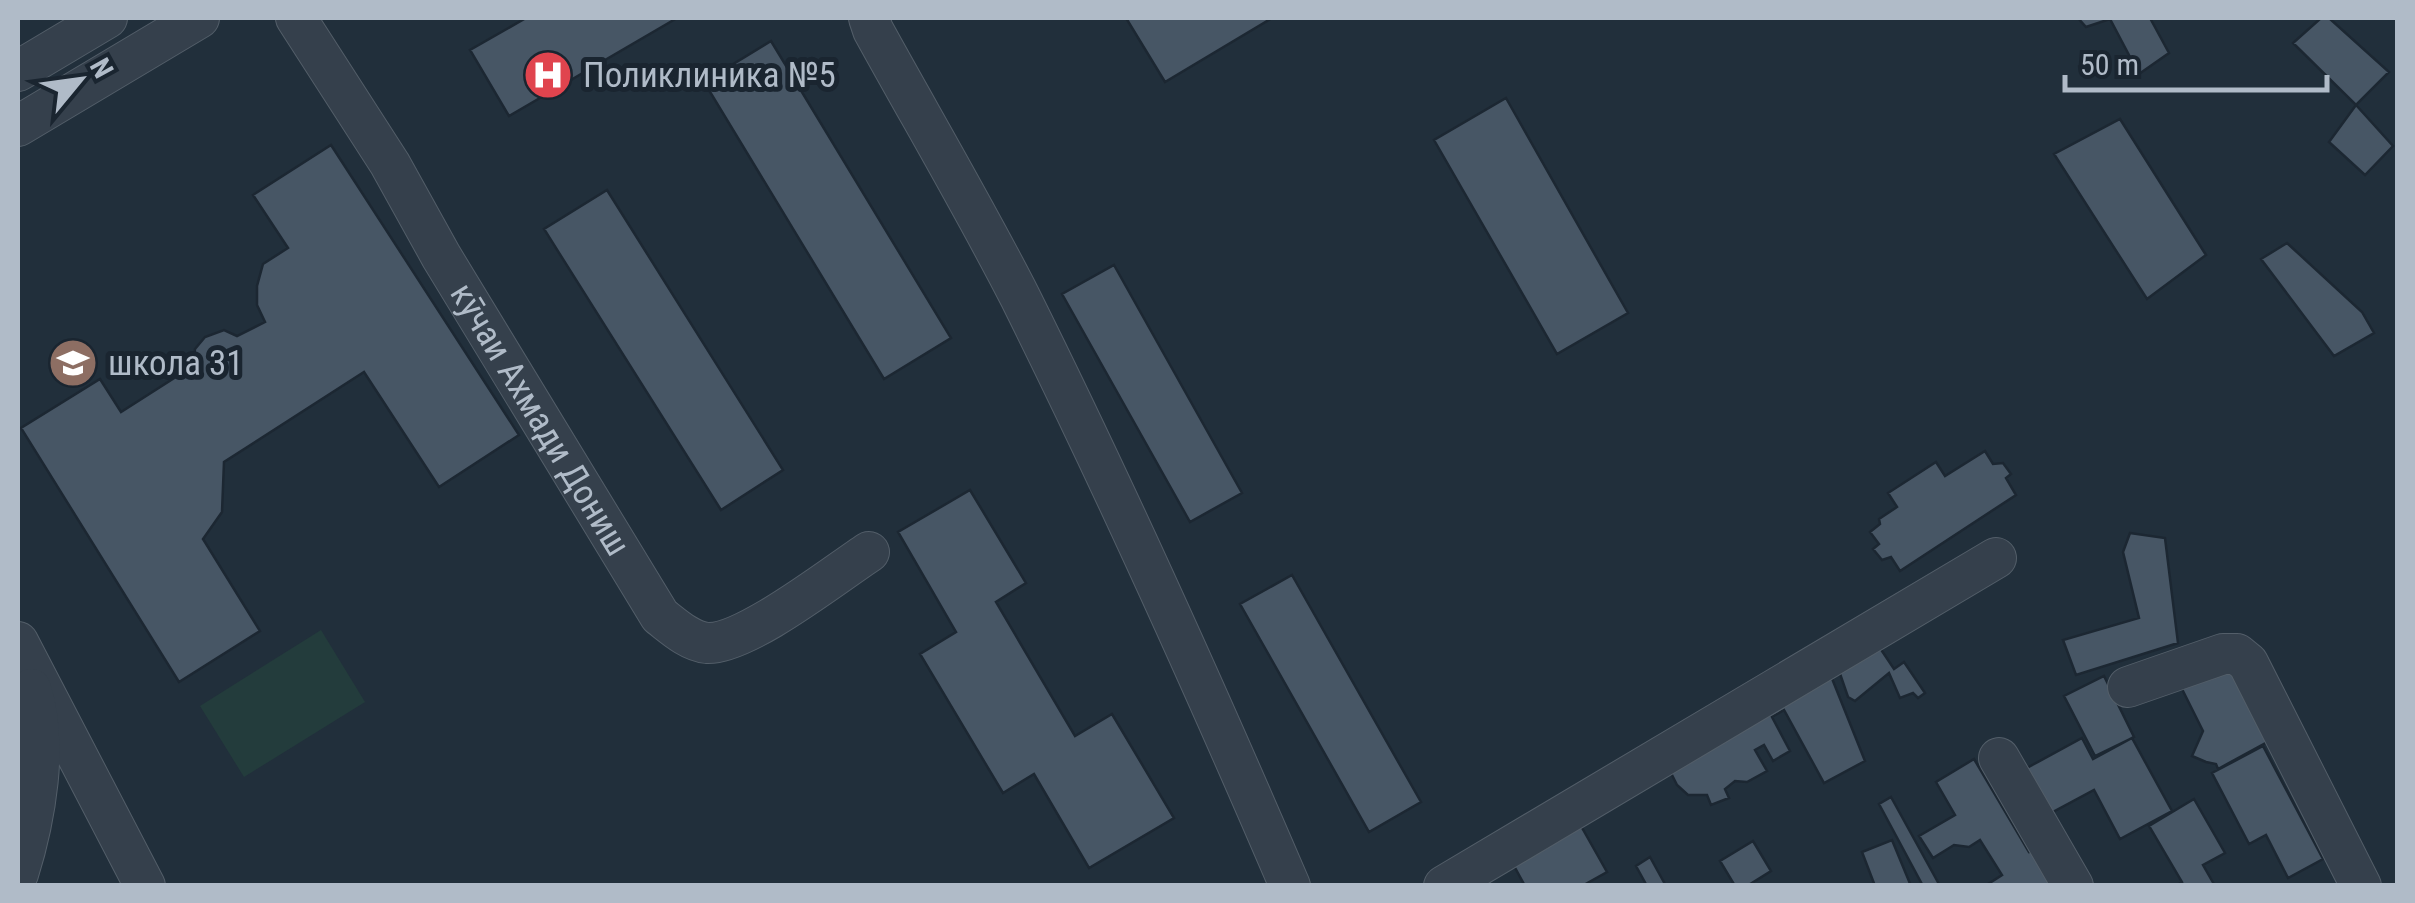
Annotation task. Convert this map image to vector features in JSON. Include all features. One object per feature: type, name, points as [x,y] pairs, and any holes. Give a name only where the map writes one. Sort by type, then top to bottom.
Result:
[{"type":"street","points":[[18,71],[107,18]]},
{"type":"street","points":[[18,126],[199,18]]},
{"type":"street","name":"кӯчаи Ахмади Дониш","points":[[296,18],[390,164],[441,256],[660,616],[680,632],[704,643],[731,640],[757,627],[868,552]]},
{"type":"street","points":[[869,18],[1018,294],[1089,440],[1290,886]]},
{"type":"street","points":[[1444,886],[1996,558]]},
{"type":"street","points":[[18,645],[36,702],[40,773],[18,874]]},
{"type":"street","points":[[18,645],[145,886]]},
{"type":"street","points":[[2128,687],[2223,654],[2237,654],[2248,663],[2362,886]]},
{"type":"street","points":[[1999,758],[2074,886]]},
{"type":"green space","points":[[321,630],[365,702],[244,777],[200,706]]},
{"type":"building","points":[[526,18],[677,18],[509,116],[470,50]]},
{"type":"building","points":[[1126,18],[1272,18],[1165,82]]},
{"type":"building","points":[[2078,18],[2150,18],[2169,53],[2139,74],[2110,19],[2086,27]]},
{"type":"building","points":[[2321,18],[2329,18],[2389,72],[2356,105],[2293,43]]},
{"type":"building","points":[[771,41],[951,338],[884,379],[704,82]]},
{"type":"building","points":[[1506,98],[1628,313],[1557,354],[1434,140]]},
{"type":"building","points":[[2356,105],[2393,146],[2365,175],[2329,142]]},
{"type":"building","points":[[2120,119],[2206,255],[2147,299],[2054,154]]},
{"type":"building","points":[[331,145],[519,435],[439,487],[364,372],[224,462],[222,512],[203,539],[260,631],[179,682],[21,428],[100,379],[121,412],[193,366],[195,349],[205,337],[224,330],[237,336],[265,322],[257,305],[263,264],[288,248],[253,195]]},
{"type":"building","points":[[607,190],[783,470],[721,510],[544,229]]},
{"type":"building","points":[[2287,243],[2362,312],[2374,333],[2334,356],[2261,259]]},
{"type":"building","points":[[1114,265],[1242,493],[1190,522],[1062,294]]},
{"type":"building","points":[[1985,451],[1993,464],[2003,463],[2011,474],[2006,478],[2016,495],[1900,571],[1891,557],[1882,560],[1873,549],[1879,544],[1870,532],[1880,524],[1879,519],[1897,507],[1888,493],[1936,462],[1945,476]]},
{"type":"building","points":[[970,490],[1026,583],[996,602],[1075,736],[1112,714],[1174,818],[1089,868],[1034,774],[1003,793],[920,654],[956,632],[898,532]]},
{"type":"building","points":[[2130,533],[2165,538],[2178,643],[2076,675],[2063,640],[2139,618],[2123,552]]},
{"type":"building","points":[[1292,575],[1421,802],[1369,832],[1240,604]]},
{"type":"building","points":[[1874,639],[1894,669],[1904,662],[1925,693],[1918,698],[1913,693],[1900,698],[1889,673],[1855,701],[1848,697],[1837,665]]},
{"type":"building","points":[[2236,662],[2271,740],[2218,769],[2216,764],[2192,756],[2203,731],[2180,685]]},
{"type":"building","points":[[1829,671],[1865,761],[1824,783],[1784,710],[1772,717],[1790,751],[1773,761],[1764,745],[1755,750],[1767,771],[1747,782],[1735,781],[1725,789],[1729,798],[1711,805],[1707,795],[1688,795],[1677,785],[1669,769]]},
{"type":"building","points":[[2104,676],[2134,737],[2095,756],[2064,696]]},
{"type":"building","points":[[2082,738],[2093,759],[2132,738],[2172,811],[2120,839],[2094,790],[2049,814],[2025,769]]},
{"type":"building","points":[[2263,746],[2323,859],[2288,878],[2266,835],[2249,844],[2212,773]]},
{"type":"building","points":[[1974,759],[2029,852],[2034,851],[2051,886],[1985,886],[2002,875],[1980,840],[1969,847],[1954,845],[1933,858],[1919,836],[1955,815],[1936,782]]},
{"type":"building","points":[[1891,797],[1940,886],[1923,886],[1879,804]]},
{"type":"building","points":[[2194,799],[2225,853],[2203,865],[2215,886],[2176,886],[2182,882],[2149,826]]},
{"type":"building","points":[[1581,826],[1607,872],[1582,886],[1525,886],[1513,864]]},
{"type":"building","points":[[1892,840],[1911,886],[1875,886],[1862,852]]},
{"type":"building","points":[[1753,841],[1771,871],[1747,886],[1735,886],[1720,861]]},
{"type":"building","points":[[1650,857],[1666,886],[1647,886],[1636,866]]},
{"type":"place","name":"Поликлиника №5","points":[[548,75]]},
{"type":"place","name":"школа 31","points":[[73,363]]}]
